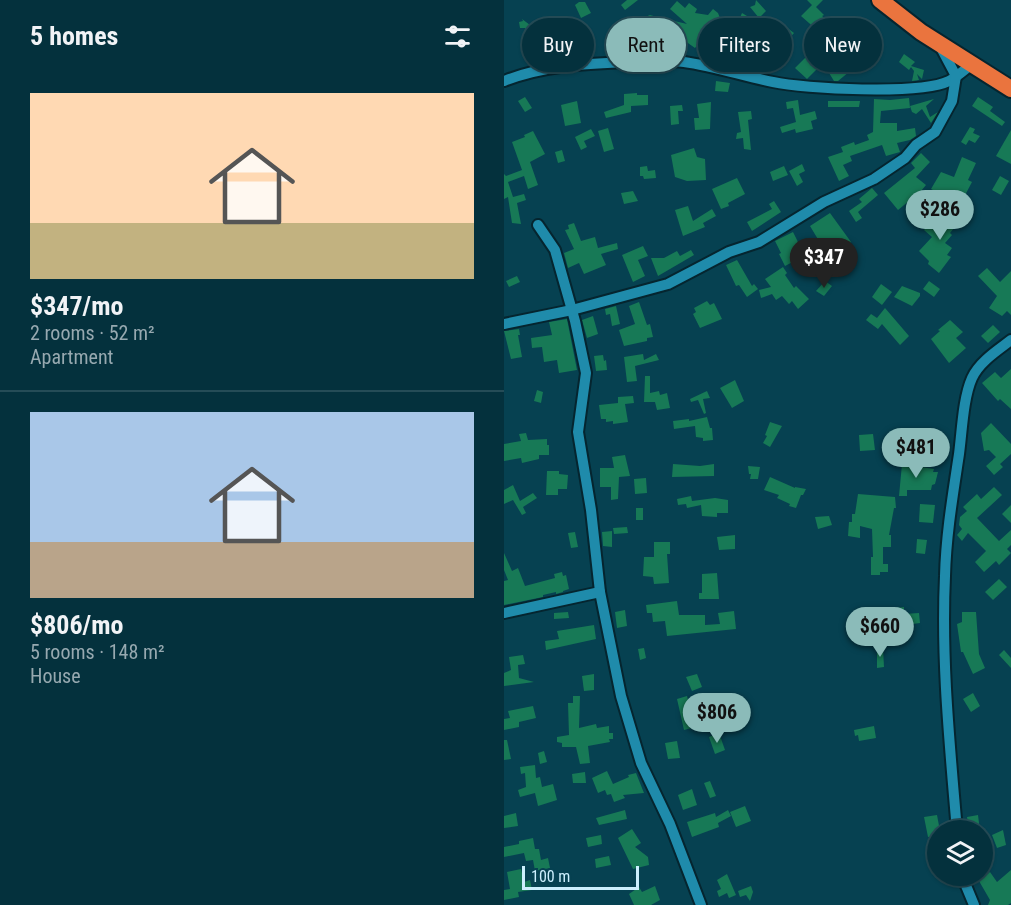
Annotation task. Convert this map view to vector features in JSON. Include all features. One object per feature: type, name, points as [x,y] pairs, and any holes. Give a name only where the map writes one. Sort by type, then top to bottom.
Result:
[{"type":"highway","points":[[880,0],[940,45],[1011,89]]},
{"type":"street","points":[[504,324],[572,310],[668,284],[729,252],[759,242],[824,202],[874,179],[905,158],[916,145],[935,132],[952,101],[956,76],[940,45]]},
{"type":"street","points":[[504,81],[551,67],[649,61],[708,66],[774,83],[810,87],[911,88],[933,86],[949,81],[971,65]]},
{"type":"street","points":[[538,225],[555,250],[572,310],[586,373],[578,432],[591,510],[600,592],[621,696],[641,763],[670,824],[701,905]]},
{"type":"street","points":[[956,820],[945,653],[945,576],[951,502],[972,377],[984,362],[1011,340]]},
{"type":"street","points":[[504,613],[600,592]]},
{"type":"street","points":[[966,886],[974,905]]},
{"type":"building","points":[[627,0],[638,0],[625,10],[621,5]]},
{"type":"building","points":[[756,0],[766,11],[759,18],[750,7],[755,5]]},
{"type":"building","points":[[807,0],[823,0],[816,7],[824,18],[804,19],[801,16],[812,5]]},
{"type":"building","points":[[677,1],[685,8],[689,3],[697,9],[695,13],[708,15],[713,9],[720,18],[698,18],[698,44],[695,48],[686,42],[686,18],[680,18],[670,9]]},
{"type":"building","points":[[585,2],[591,13],[581,18],[575,5]]},
{"type":"building","points":[[742,13],[750,18],[740,18]]},
{"type":"building","points":[[650,15],[661,18],[642,18]]},
{"type":"building","points":[[904,54],[915,62],[911,66],[924,70],[922,79],[917,74],[919,80],[912,81],[914,71],[911,67],[909,70],[899,62]]},
{"type":"building","points":[[804,59],[804,72],[814,72],[807,79],[795,68]]},
{"type":"building","points":[[828,72],[849,72],[838,81],[834,81]]},
{"type":"building","points":[[716,81],[730,83],[728,92],[715,91]]},
{"type":"building","points":[[637,93],[637,95],[648,95],[648,105],[631,106],[631,112],[606,118],[604,112],[624,105],[624,94]]},
{"type":"building","points":[[525,97],[532,108],[525,112],[518,101]]},
{"type":"building","points":[[978,97],[993,107],[990,111],[1005,122],[1002,126],[972,106]]},
{"type":"building","points":[[909,98],[910,108],[881,111],[880,123],[897,123],[897,131],[915,128],[916,136],[897,143],[900,152],[886,156],[882,145],[850,156],[852,161],[843,165],[849,176],[839,181],[828,157],[843,152],[841,147],[869,140],[867,135],[873,132],[874,99]]},
{"type":"building","points":[[934,99],[926,106],[930,117],[938,112],[931,123],[922,109],[916,114],[912,112],[910,106]]},
{"type":"building","points":[[798,100],[800,115],[815,111],[817,119],[811,121],[813,129],[796,133],[795,129],[782,133],[780,127],[796,122],[793,108],[787,109],[786,102]]},
{"type":"building","points":[[577,101],[581,123],[565,126],[561,105]]},
{"type":"building","points":[[828,101],[860,101],[859,107],[828,107]]},
{"type":"building","points":[[711,102],[710,129],[695,130],[694,118],[699,118],[697,104]]},
{"type":"building","points":[[682,105],[683,111],[678,111],[679,124],[671,125],[670,106]]},
{"type":"building","points":[[751,111],[752,119],[748,120],[751,150],[744,149],[743,138],[736,139],[737,133],[741,132],[738,112]]},
{"type":"building","points":[[970,127],[975,129],[973,133],[980,136],[975,143],[969,140],[966,145],[961,142]]},
{"type":"building","points":[[608,128],[614,149],[604,152],[598,131]]},
{"type":"building","points":[[591,129],[595,136],[584,141],[587,147],[581,150],[575,137]]},
{"type":"building","points":[[1011,130],[1011,164],[996,156]]},
{"type":"building","points":[[533,131],[545,154],[530,162],[538,185],[528,189],[524,176],[508,182],[513,197],[524,194],[526,200],[517,203],[521,224],[512,223],[508,197],[504,199],[504,174],[506,176],[522,170],[512,142]]},
{"type":"building","points":[[694,148],[697,157],[705,159],[706,180],[687,181],[675,177],[671,155]]},
{"type":"building","points":[[562,150],[565,161],[558,163],[555,152]]},
{"type":"building","points":[[921,153],[930,162],[916,177],[926,185],[912,202],[909,201],[898,210],[884,193],[915,168],[911,163]]},
{"type":"building","points":[[962,157],[976,163],[968,180],[972,182],[963,199],[945,190],[943,195],[931,189],[941,172],[954,177]]},
{"type":"building","points":[[802,164],[805,171],[799,174],[803,182],[797,186],[789,171]]},
{"type":"building","points":[[647,166],[648,171],[655,170],[656,178],[644,179],[640,176],[640,167]]},
{"type":"building","points":[[784,166],[788,175],[773,181],[770,172]]},
{"type":"building","points":[[1000,176],[1009,181],[1001,195],[992,190]]},
{"type":"building","points":[[737,178],[745,194],[721,209],[712,189]]},
{"type":"building","points":[[872,188],[878,195],[858,212],[862,218],[856,222],[849,211],[862,202],[859,199]]},
{"type":"building","points":[[633,191],[638,201],[624,204],[621,193]]},
{"type":"building","points":[[774,201],[781,212],[752,231],[747,222],[772,209],[769,204]]},
{"type":"building","points":[[688,206],[693,221],[712,209],[716,216],[703,223],[705,227],[683,236],[675,210]]},
{"type":"building","points":[[952,209],[962,218],[945,243],[952,248],[947,255],[951,257],[939,273],[928,264],[929,261],[919,251],[932,237],[924,230],[933,220],[939,225]]},
{"type":"building","points":[[830,213],[851,242],[836,254],[829,244],[815,252],[827,269],[822,273],[808,254],[785,266],[775,241],[793,232],[802,250],[819,241],[810,226]]},
{"type":"building","points":[[574,223],[581,241],[595,237],[598,248],[617,243],[618,249],[601,254],[606,265],[584,274],[579,263],[568,268],[564,253],[574,249],[565,230],[569,229],[568,225]]},
{"type":"building","points":[[643,246],[648,256],[638,260],[645,276],[633,282],[622,255]]},
{"type":"building","points":[[691,250],[694,255],[658,276],[651,258],[664,258],[677,251],[680,256]]},
{"type":"building","points":[[737,260],[752,286],[754,284],[758,289],[747,297],[739,285],[736,286],[726,265]]},
{"type":"building","points":[[783,267],[787,273],[785,275],[794,288],[796,286],[809,299],[798,309],[792,301],[789,304],[782,296],[776,300],[772,294],[761,298],[759,290],[771,287],[765,279]]},
{"type":"building","points":[[987,268],[1000,282],[1011,271],[1011,315],[1007,311],[1002,316],[989,308],[997,296],[978,276]]},
{"type":"building","points":[[517,276],[520,282],[509,287],[506,281]]},
{"type":"building","points":[[825,281],[832,286],[824,296],[816,291]]},
{"type":"building","points":[[929,281],[940,289],[934,297],[923,289]]},
{"type":"building","points":[[881,284],[892,292],[882,305],[872,297]]},
{"type":"building","points":[[902,286],[920,293],[912,306],[894,297]]},
{"type":"building","points":[[707,301],[710,305],[714,303],[722,319],[700,328],[693,314],[696,312],[694,308]]},
{"type":"building","points":[[639,302],[647,325],[650,324],[653,337],[647,338],[647,341],[624,346],[619,330],[635,324],[629,306]]},
{"type":"building","points":[[616,306],[620,324],[612,326],[610,314],[606,315],[605,309]]},
{"type":"building","points":[[885,308],[909,336],[900,345],[882,324],[878,329],[866,320],[871,314],[877,318]]},
{"type":"building","points":[[593,316],[598,334],[587,338],[582,320]]},
{"type":"building","points":[[567,319],[577,370],[559,373],[557,360],[544,362],[542,347],[532,348],[531,338],[552,335],[549,322]]},
{"type":"building","points":[[950,320],[963,332],[956,338],[966,348],[949,363],[931,339]]},
{"type":"building","points":[[993,325],[1000,332],[988,343],[981,336]]},
{"type":"building","points":[[519,329],[522,357],[511,359],[504,331]]},
{"type":"building","points":[[643,354],[644,360],[656,354],[659,360],[635,366],[637,381],[627,382],[624,357]]},
{"type":"building","points":[[603,355],[607,370],[596,371],[594,356]]},
{"type":"building","points":[[1011,369],[1011,409],[1000,399],[998,401],[982,383],[995,372],[1001,378]]},
{"type":"building","points":[[645,376],[650,376],[650,393],[659,391],[660,395],[667,393],[670,408],[657,410],[655,402],[644,402]]},
{"type":"building","points":[[735,380],[744,401],[732,408],[720,388]]},
{"type":"building","points":[[537,390],[543,392],[541,403],[534,401]]},
{"type":"building","points":[[707,391],[710,398],[703,399],[706,413],[704,414],[698,400],[691,402],[690,399]]},
{"type":"building","points":[[633,396],[634,403],[625,404],[628,422],[613,424],[613,421],[606,422],[606,419],[601,419],[599,405],[618,403],[618,397]]},
{"type":"building","points":[[707,417],[710,428],[712,428],[713,440],[703,441],[703,438],[696,437],[695,426],[674,429],[673,421],[689,419],[689,421]]},
{"type":"building","points":[[770,422],[782,426],[770,447],[763,443]]},
{"type":"building","points":[[991,423],[1011,444],[1011,454],[1000,464],[1003,467],[994,475],[986,466],[996,457],[989,450],[984,451],[981,433]]},
{"type":"building","points":[[526,433],[528,440],[547,439],[549,455],[539,455],[539,459],[522,463],[521,458],[504,461],[504,444],[521,441],[519,434]]},
{"type":"building","points":[[873,434],[875,450],[860,451],[859,435]]},
{"type":"building","points":[[625,455],[630,476],[619,477],[618,499],[611,500],[611,487],[600,487],[600,468],[614,468],[612,457]]},
{"type":"building","points":[[673,464],[700,466],[714,464],[714,476],[672,477]]},
{"type":"building","points":[[902,464],[934,469],[933,472],[938,472],[931,490],[907,490],[907,496],[899,496]]},
{"type":"building","points":[[748,466],[760,467],[758,479],[750,479]]},
{"type":"building","points":[[547,471],[559,471],[559,474],[568,475],[567,489],[558,489],[558,495],[546,495]]},
{"type":"building","points":[[770,477],[795,488],[806,489],[796,508],[777,498],[779,495],[764,490]]},
{"type":"building","points":[[646,478],[647,493],[635,494],[634,479]]},
{"type":"building","points":[[513,485],[520,501],[533,493],[537,498],[523,507],[526,513],[522,515],[513,500],[504,504],[504,490]]},
{"type":"building","points":[[994,487],[1002,495],[977,518],[999,541],[1011,530],[1011,545],[1007,549],[1011,553],[999,565],[996,561],[984,572],[975,562],[986,551],[968,533],[962,541],[957,535],[962,529],[959,525],[960,517],[967,511],[963,507],[977,494],[981,499]]},
{"type":"building","points":[[858,494],[895,497],[896,508],[894,508],[889,535],[891,535],[891,547],[883,547],[883,564],[888,564],[888,572],[880,572],[880,575],[871,575],[872,529],[860,526],[860,538],[848,536],[849,522],[852,522],[852,514],[855,514]]},
{"type":"building","points":[[691,496],[692,501],[715,498],[728,500],[728,513],[717,513],[717,517],[702,516],[701,505],[687,508],[686,504],[678,505],[677,499]]},
{"type":"building","points":[[920,504],[935,505],[933,523],[919,522]]},
{"type":"building","points":[[1011,505],[1011,523],[1002,514]]},
{"type":"building","points":[[636,508],[643,508],[643,520],[636,520]]},
{"type":"building","points":[[829,516],[832,525],[818,529],[815,517]]},
{"type":"building","points":[[627,527],[628,533],[614,534],[613,528]]},
{"type":"building","points":[[612,531],[612,547],[603,546],[602,532]]},
{"type":"building","points":[[575,532],[578,547],[571,548],[568,533]]},
{"type":"building","points":[[735,535],[735,549],[719,550],[717,537]]},
{"type":"building","points":[[917,539],[927,540],[925,554],[916,553]]},
{"type":"building","points":[[654,542],[670,542],[670,554],[667,554],[669,583],[654,584],[653,577],[643,576],[644,557],[654,557]]},
{"type":"building","points":[[504,553],[512,571],[518,568],[525,586],[555,578],[554,574],[562,572],[563,576],[566,575],[569,589],[504,605],[504,581],[508,580],[504,570]]},
{"type":"building","points":[[717,573],[719,599],[699,599],[699,593],[702,593],[702,574]]},
{"type":"building","points":[[999,579],[1007,587],[993,600],[985,592]]},
{"type":"building","points":[[677,601],[679,615],[705,615],[705,625],[720,624],[718,613],[734,611],[736,629],[667,636],[665,621],[653,622],[652,613],[647,613],[646,605]]},
{"type":"building","points":[[904,607],[904,614],[919,613],[920,623],[906,625],[906,632],[898,633],[895,608]]},
{"type":"building","points":[[625,610],[627,626],[617,628],[615,612]]},
{"type":"building","points":[[568,612],[569,618],[554,619],[554,613]]},
{"type":"building","points":[[962,612],[976,612],[979,654],[985,668],[973,674],[961,652],[957,624],[962,622]]},
{"type":"building","points":[[594,625],[596,639],[546,650],[545,641],[559,639],[557,631]]},
{"type":"building","points":[[644,648],[646,658],[640,660],[638,649]]},
{"type":"building","points":[[883,648],[884,667],[877,668],[877,649]]},
{"type":"building","points":[[1004,650],[1011,658],[1011,668],[999,655]]},
{"type":"building","points":[[523,655],[525,664],[518,665],[519,678],[534,682],[504,686],[504,673],[511,670],[509,657]]},
{"type":"building","points":[[594,674],[594,690],[584,691],[582,676]]},
{"type":"building","points":[[697,674],[702,687],[692,691],[686,677]]},
{"type":"building","points":[[973,693],[980,706],[971,712],[963,699]]},
{"type":"building","points":[[573,696],[580,696],[579,728],[596,724],[597,728],[609,726],[609,733],[613,733],[613,739],[609,739],[610,742],[588,746],[590,763],[580,764],[576,747],[562,747],[562,743],[557,742],[557,737],[569,735],[568,703],[573,703]]},
{"type":"building","points":[[687,696],[692,715],[712,710],[714,722],[684,730],[677,699]]},
{"type":"building","points":[[533,706],[536,718],[519,722],[519,727],[504,730],[504,719],[510,718],[508,711]]},
{"type":"building","points":[[874,726],[876,738],[859,741],[858,735],[855,736],[854,730]]},
{"type":"building","points":[[719,733],[725,750],[715,754],[709,737]]},
{"type":"building","points":[[504,740],[507,740],[511,759],[504,760]]},
{"type":"building","points":[[677,741],[680,758],[668,759],[665,743]]},
{"type":"building","points":[[544,751],[547,762],[540,764],[538,753]]},
{"type":"building","points":[[535,765],[536,778],[540,777],[542,787],[553,784],[557,800],[538,806],[535,793],[520,797],[518,790],[526,787],[525,773],[521,774],[520,767]]},
{"type":"building","points":[[607,771],[613,784],[636,773],[644,793],[623,795],[625,798],[614,802],[611,794],[607,795],[605,790],[598,793],[592,778]]},
{"type":"building","points":[[585,772],[586,783],[573,783],[572,774]]},
{"type":"building","points":[[710,781],[716,796],[710,798],[704,783]]},
{"type":"building","points":[[692,789],[697,805],[683,810],[678,795]]},
{"type":"building","points":[[745,806],[751,821],[736,827],[730,812]]},
{"type":"building","points":[[625,810],[627,819],[599,825],[596,818]]},
{"type":"building","points":[[728,810],[731,816],[718,823],[719,827],[692,837],[687,822],[715,813],[716,817]]},
{"type":"building","points":[[516,813],[518,826],[504,828],[504,816]]},
{"type":"building","points":[[937,815],[938,820],[927,820],[927,832],[924,817]]},
{"type":"building","points":[[978,815],[979,820],[967,820],[967,817]]},
{"type":"building","points":[[632,829],[641,843],[635,847],[648,857],[649,865],[633,869],[618,838]]},
{"type":"building","points":[[1003,830],[1006,845],[997,848],[993,835]]},
{"type":"building","points":[[601,835],[602,844],[588,847],[586,838]]},
{"type":"building","points":[[533,838],[535,849],[539,849],[541,860],[548,858],[550,868],[535,871],[533,860],[526,861],[524,853],[504,857],[504,847]]},
{"type":"building","points":[[609,856],[611,865],[596,868],[595,859]]},
{"type":"building","points":[[521,869],[524,882],[530,880],[532,890],[518,892],[519,897],[504,900],[504,890],[510,889],[507,872]]},
{"type":"building","points":[[1011,870],[1011,903],[1008,905],[988,905],[990,900],[982,886],[993,886],[993,876],[997,882]]},
{"type":"building","points":[[727,874],[736,895],[729,898],[727,893],[719,897],[717,891],[721,889],[717,880]]},
{"type":"building","points":[[655,886],[660,900],[651,905],[634,905],[629,894],[639,887],[642,892]]},
{"type":"building","points":[[751,886],[753,892],[750,901],[746,895],[740,897],[738,891]]}]
